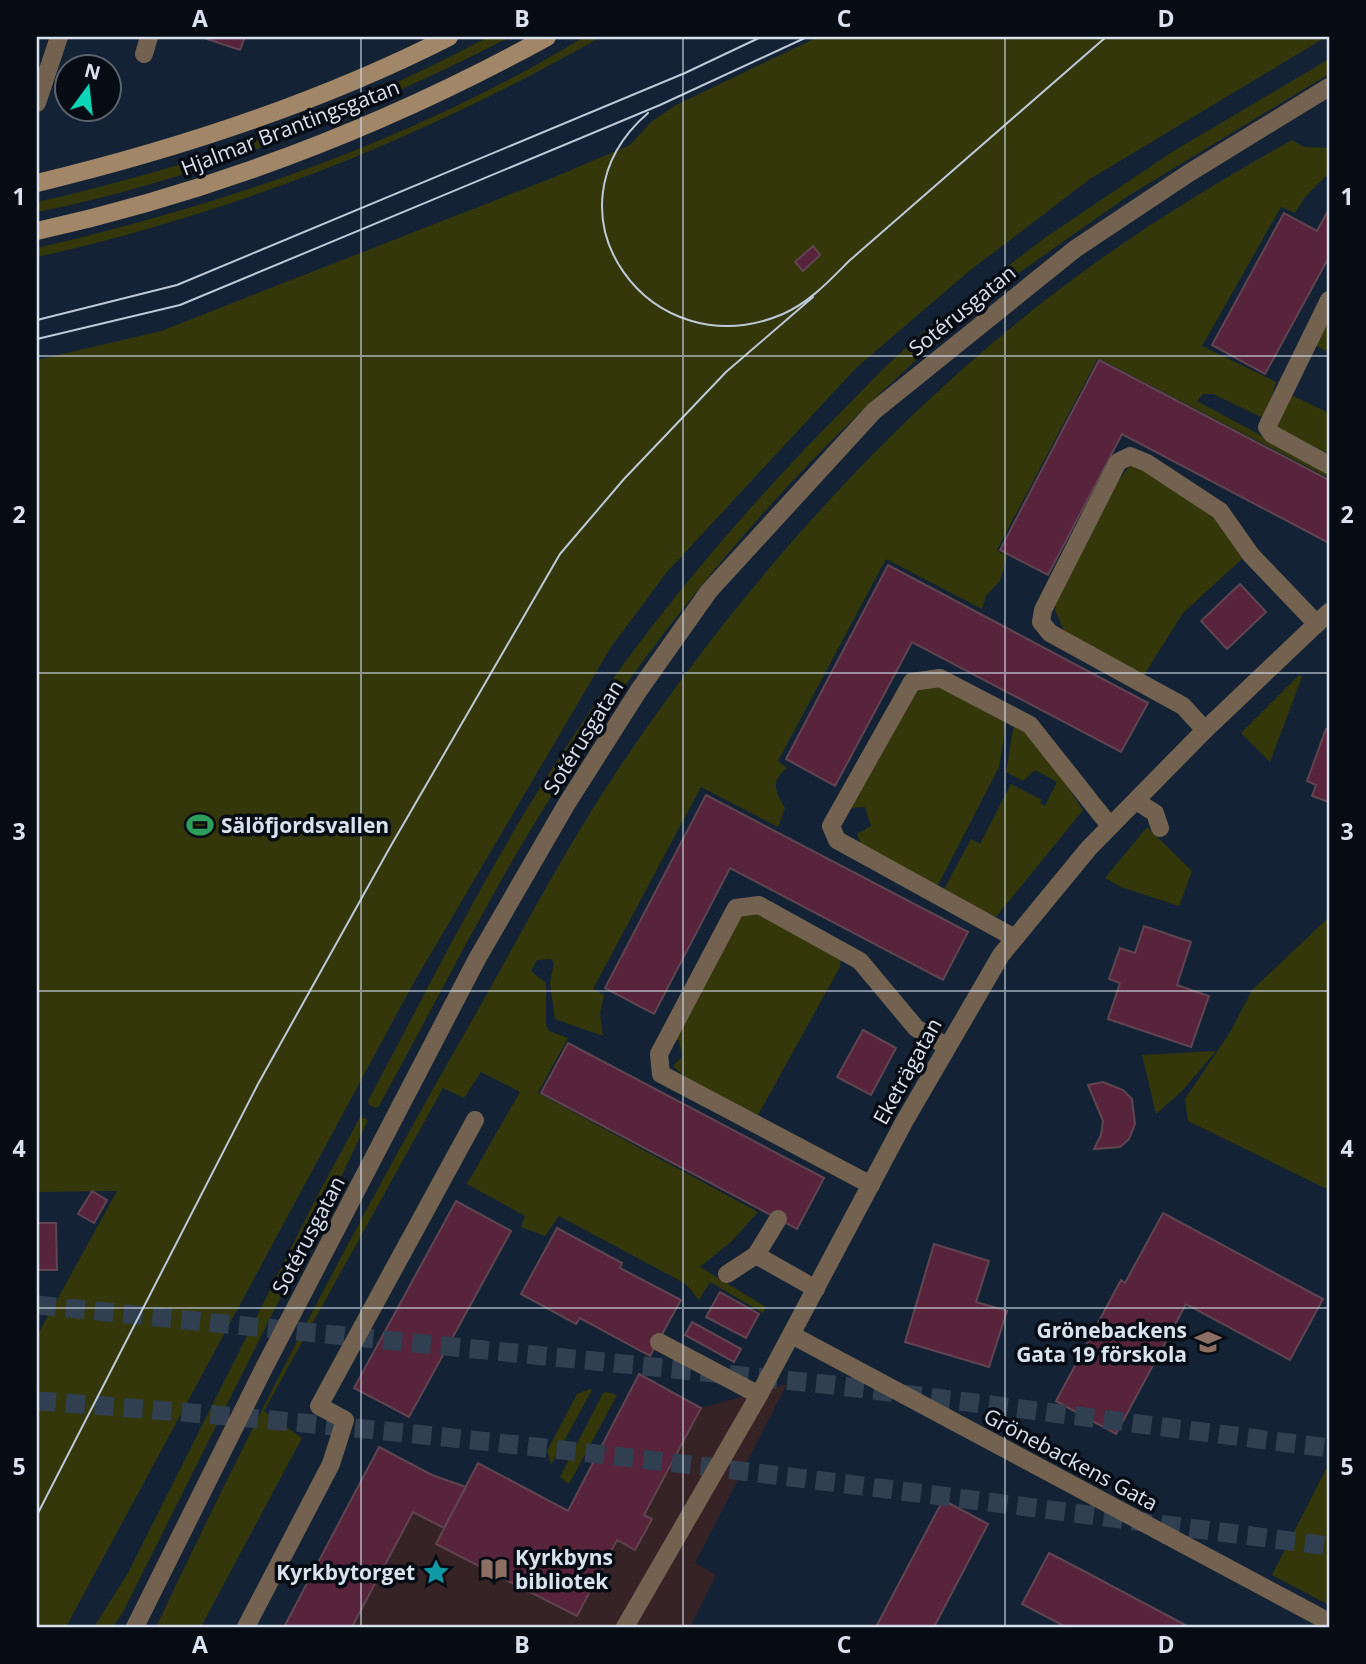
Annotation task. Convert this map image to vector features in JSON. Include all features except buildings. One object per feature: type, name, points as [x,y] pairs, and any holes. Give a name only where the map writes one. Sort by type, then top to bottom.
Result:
[{"type":"main road","name":"Hjalmar Brantingsgatan","points":[[37,183],[142,156],[223,131],[324,92],[449,37]]},
{"type":"main road","name":"Hjalmar Brantingsgatan","points":[[37,231],[147,203],[259,167],[427,99],[547,37]]},
{"type":"street","points":[[37,103],[59,37]]},
{"type":"street","name":"Sotérusgatan","points":[[135,1627],[264,1368],[477,959],[566,805],[639,690],[709,591],[874,411],[1075,249],[1329,87]]},
{"type":"street","points":[[1329,300],[1267,427],[1272,434],[1329,465]]},
{"type":"street","points":[[1205,730],[1183,706],[1050,633],[1041,622],[1043,610],[1118,462],[1130,456],[1147,463],[1220,511],[1251,555],[1323,618]]},
{"type":"street","name":"Eketrägatan","points":[[625,1627],[759,1395],[946,1046],[1001,955],[1089,848],[1205,730],[1323,618]]},
{"type":"street","points":[[1015,939],[837,840],[831,826],[912,682],[940,678],[1030,725],[1110,827]]},
{"type":"street","points":[[1136,801],[1155,813],[1160,828]]},
{"type":"street","points":[[871,1185],[661,1074],[659,1055],[736,908],[759,905],[860,961],[916,1028],[946,1046]]},
{"type":"street","points":[[246,1627],[331,1464],[345,1420],[319,1406],[475,1120]]},
{"type":"street","points":[[727,1274],[756,1255],[778,1219]]},
{"type":"street","points":[[756,1255],[816,1289]]},
{"type":"street","name":"Grönebackens Gata","points":[[792,1335],[1329,1622]]},
{"type":"street","points":[[659,1342],[759,1395]]},
{"type":"shaded area","points":[[787,1384],[695,1563],[716,1575],[690,1627],[352,1627],[413,1512],[444,1528],[436,1544],[577,1616],[617,1540],[635,1549],[652,1519],[644,1515],[701,1408]]},
{"type":"green space","points":[[488,37],[510,37],[396,92],[280,141],[160,181],[37,212],[37,202],[153,172],[268,135],[380,90]]},
{"type":"green space","points":[[584,37],[601,37],[466,108],[327,168],[184,218],[37,257],[37,248],[108,231],[249,189],[388,137],[455,107]]},
{"type":"green space","points":[[818,37],[1326,37],[1090,179],[968,272],[856,368],[667,572],[611,647],[413,984],[66,1627],[37,1627],[37,1336],[117,1191],[37,1192],[37,360],[161,331],[552,178],[630,145],[651,122],[676,105]]},
{"type":"green space","points":[[1329,59],[1329,74],[1128,196],[1009,280],[997,280],[1000,272],[1046,237],[1172,152]]},
{"type":"green space","points":[[1292,140],[1304,147],[1329,148],[1329,173],[1305,197],[1295,213],[1281,207],[1202,346],[1276,382],[1265,419],[1213,394],[1203,394],[1197,401],[1329,472],[1329,478],[1098,358],[997,550],[1007,556],[1000,581],[986,596],[982,609],[886,559],[778,761],[787,768],[776,782],[777,792],[785,808],[778,827],[701,787],[593,989],[604,995],[600,1014],[603,1036],[555,1019],[550,983],[554,963],[551,959],[537,960],[531,971],[546,983],[546,1025],[549,1031],[568,1038],[538,1093],[758,1212],[732,1241],[700,1267],[766,1307],[763,1313],[710,1282],[699,1300],[686,1284],[559,1216],[545,1236],[521,1227],[525,1216],[467,1184],[520,1092],[481,1072],[464,1098],[443,1088],[264,1411],[302,1438],[201,1627],[156,1627],[268,1398],[347,1247],[542,894],[619,768],[723,625],[779,556],[839,490],[901,426],[966,366],[1034,309],[1105,256],[1197,196]]},
{"type":"green space","points":[[1329,302],[1329,345],[1326,351],[1306,340]]},
{"type":"green space","points":[[961,305],[968,311],[964,319],[848,425],[793,481],[740,539],[642,662],[530,830],[379,1106],[376,1108],[369,1105],[368,1101],[493,867],[547,776],[605,689],[667,607],[733,527],[803,451],[914,340]]},
{"type":"green space","points":[[1283,391],[1329,413],[1329,454],[1271,424]]},
{"type":"green space","points":[[1130,465],[1211,500],[1243,558],[1183,613],[1144,675],[1064,631],[1055,610],[1057,593],[1117,483]]},
{"type":"green space","points":[[1299,675],[1302,677],[1270,762],[1241,733]]},
{"type":"green space","points":[[926,682],[1008,712],[999,767],[937,887],[862,847],[857,834],[871,826],[865,807],[851,808],[901,700]]},
{"type":"green space","points":[[1014,723],[1042,750],[1083,810],[996,917],[943,891],[971,839],[980,844],[1011,784],[1042,800],[1040,803],[1045,806],[1057,782],[1035,770],[1023,781],[1006,772]]},
{"type":"green space","points":[[1147,827],[1192,871],[1179,906],[1121,887],[1105,878]]},
{"type":"green space","points":[[747,909],[842,948],[840,967],[758,1115],[685,1077],[673,1066],[682,1057],[679,1040],[665,1041],[731,915]]},
{"type":"green space","points":[[1329,917],[1329,1190],[1188,1121],[1185,1099],[1229,1034],[1252,990]]},
{"type":"green space","points":[[1216,1051],[1182,1091],[1156,1114],[1142,1055]]},
{"type":"green space","points":[[360,1117],[367,1119],[367,1122],[343,1173],[123,1612],[113,1627],[94,1627],[128,1573],[315,1200]]},
{"type":"green space","points":[[592,1390],[551,1465],[547,1451],[577,1394]]},
{"type":"green space","points":[[603,1393],[617,1395],[569,1484],[560,1477]]},
{"type":"green space","points":[[1329,1463],[1329,1605],[1272,1575]]},
{"type":"tunnel","points":[[37,1305],[833,1385],[1329,1448]]},
{"type":"tunnel","points":[[37,1401],[361,1429],[684,1464],[1329,1546]]},
{"type":"tram line","points":[[37,320],[177,285],[685,73],[761,37]]},
{"type":"tram line","points":[[37,339],[180,305],[660,105],[807,37]]},
{"type":"tram line","points":[[648,113],[616,152],[603,194],[606,235],[623,272],[652,301],[690,320],[734,326],[783,314],[810,297],[1106,37]]},
{"type":"tram line","points":[[37,1515],[258,1084],[389,849],[560,554],[624,479],[726,372],[813,297]]},
{"type":"place","name":"Sälöfjordsvallen","points":[[200,825]]},
{"type":"place","name":"Grönebackens Gata 19 förskola","points":[[1208,1342]]},
{"type":"place","name":"Kyrkbyns bibliotek","points":[[494,1569]]},
{"type":"place","name":"Kyrkbytorget","points":[[436,1572]]}]
